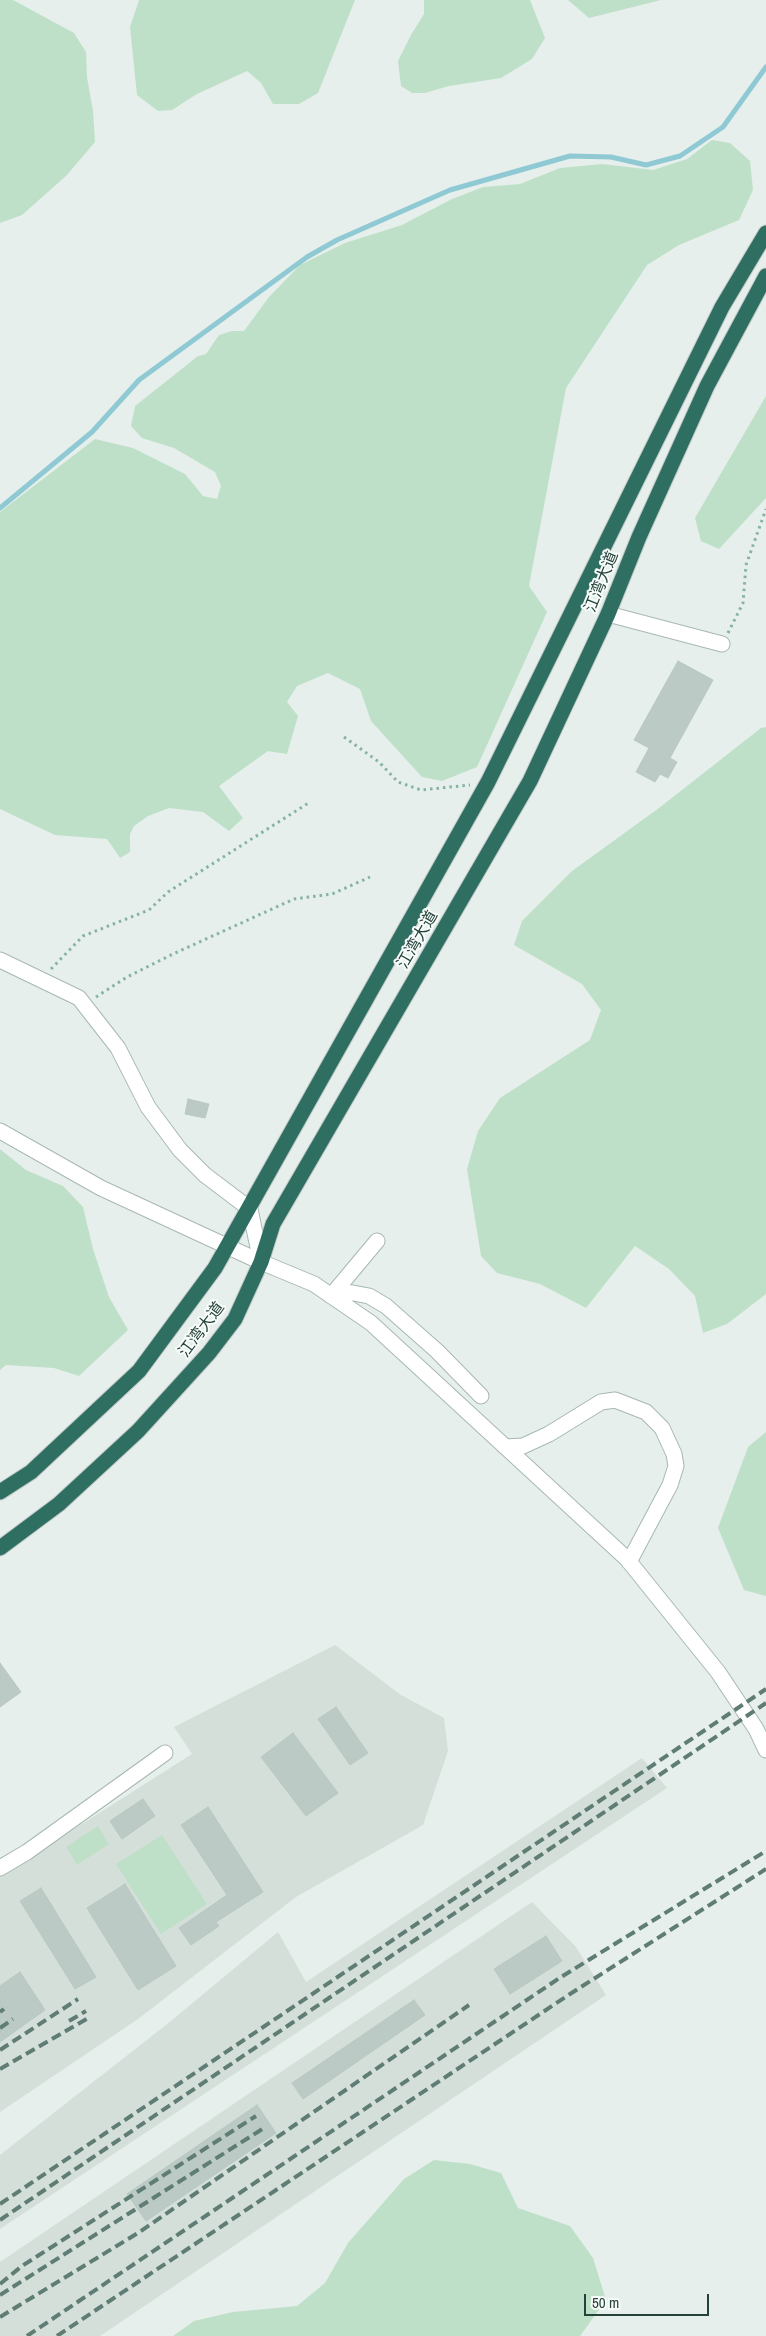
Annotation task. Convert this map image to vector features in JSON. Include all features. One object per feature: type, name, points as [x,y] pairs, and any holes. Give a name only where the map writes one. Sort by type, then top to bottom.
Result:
[{"type":"highway","name":"江湾大道","points":[[0,1492],[31,1472],[139,1371],[215,1268],[250,1209],[488,782],[722,307],[766,233]]},
{"type":"highway","name":"江湾大道","points":[[0,1548],[59,1504],[138,1431],[209,1353],[235,1319],[261,1262],[273,1224],[530,781],[608,614],[639,536],[707,386],[766,276]]},
{"type":"street","points":[[608,614],[722,644]]},
{"type":"street","points":[[0,960],[40,981],[79,998],[85,1004],[118,1048],[148,1107],[180,1150],[205,1175],[250,1209],[261,1262]]},
{"type":"street","points":[[0,1131],[101,1188],[261,1262],[314,1284],[371,1323],[629,1562],[718,1672],[756,1729],[766,1750]]},
{"type":"street","points":[[331,1296],[377,1242]]},
{"type":"street","points":[[331,1296],[342,1292],[353,1292],[369,1296],[386,1306],[437,1351],[482,1396]]},
{"type":"street","points":[[505,1447],[523,1446],[548,1434],[601,1402],[615,1400],[646,1412],[662,1428],[674,1454],[676,1466],[670,1485],[629,1562]]},
{"type":"street","points":[[0,1868],[27,1852],[165,1753]]},
{"type":"path","points":[[722,644],[743,603],[746,565],[766,509]]},
{"type":"path","points":[[344,737],[379,762],[398,782],[421,790],[488,782]]},
{"type":"path","points":[[40,981],[83,936],[149,910],[168,892],[310,802]]},
{"type":"path","points":[[85,1004],[127,977],[252,918],[294,900],[332,894],[370,877]]},
{"type":"shaded area","points":[[335,1645],[401,1695],[444,1718],[448,1751],[423,1825],[296,1897],[138,2019],[0,2112],[0,1876],[192,1754],[174,1727]]},
{"type":"shaded area","points":[[642,1758],[667,1788],[0,2229],[0,2155],[171,2021],[278,1932],[306,1982]]},
{"type":"shaded area","points":[[532,1902],[576,1947],[606,1995],[100,2336],[0,2336],[0,2262]]},
{"type":"green space","points":[[0,0],[13,0],[74,33],[86,52],[95,142],[66,176],[22,215],[0,223]]},
{"type":"green space","points":[[139,0],[355,0],[318,93],[299,104],[273,104],[261,83],[247,71],[197,94],[172,110],[158,111],[137,95],[130,27]]},
{"type":"green space","points":[[424,0],[530,0],[545,38],[532,59],[501,78],[449,86],[425,93],[412,93],[401,86],[398,61],[424,14]]},
{"type":"green space","points":[[568,0],[661,0],[589,18]]},
{"type":"green space","points":[[712,140],[730,143],[750,161],[753,190],[739,220],[679,245],[647,265],[566,388],[529,586],[547,612],[477,767],[442,781],[422,777],[371,721],[360,689],[328,673],[297,686],[287,702],[298,716],[287,754],[268,751],[219,786],[243,818],[229,831],[203,812],[169,808],[148,816],[134,826],[130,834],[130,852],[120,858],[107,839],[55,835],[0,809],[0,512],[95,439],[133,448],[185,474],[203,496],[217,499],[221,486],[215,472],[174,448],[142,438],[131,426],[135,406],[198,356],[206,354],[219,335],[232,331],[244,331],[269,297],[300,265],[345,243],[402,225],[452,199],[483,187],[520,184],[560,168],[602,164],[653,170],[687,159]]},
{"type":"green space","points":[[766,396],[766,498],[719,549],[701,541],[695,518]]},
{"type":"green space","points":[[766,727],[766,1294],[727,1324],[703,1333],[695,1296],[669,1269],[635,1246],[586,1308],[540,1284],[497,1273],[481,1256],[467,1169],[478,1131],[500,1098],[590,1040],[601,1010],[582,984],[514,945],[522,921],[572,871],[659,808],[761,728]]},
{"type":"green space","points":[[0,1149],[26,1170],[63,1186],[83,1207],[93,1249],[109,1297],[128,1330],[79,1376],[54,1368],[6,1365],[0,1370]]},
{"type":"green space","points":[[766,1432],[766,1596],[744,1590],[718,1528],[748,1447]]},
{"type":"green space","points":[[98,1826],[109,1844],[77,1865],[66,1847]]},
{"type":"green space","points":[[162,1835],[207,1904],[161,1934],[116,1864]]},
{"type":"green space","points":[[434,2160],[470,2164],[501,2173],[518,2208],[570,2226],[593,2258],[606,2300],[580,2336],[173,2336],[194,2321],[233,2312],[297,2306],[325,2283],[348,2243],[404,2179]]},
{"type":"building","points":[[678,661],[713,680],[670,758],[677,762],[668,778],[660,774],[655,782],[636,772],[649,748],[634,740]]},
{"type":"building","points":[[188,1099],[209,1104],[205,1118],[185,1114]]},
{"type":"building","points":[[0,1663],[21,1692],[0,1707]]},
{"type":"building","points":[[336,1707],[368,1753],[350,1765],[318,1719]]},
{"type":"building","points":[[293,1733],[338,1793],[306,1816],[261,1757]]},
{"type":"building","points":[[143,1799],[155,1816],[122,1839],[110,1821]]},
{"type":"building","points":[[208,1807],[263,1892],[216,1922],[219,1926],[191,1945],[179,1928],[227,1895],[181,1825]]},
{"type":"building","points":[[125,1884],[176,1966],[138,1990],[87,1908]]},
{"type":"building","points":[[41,1888],[96,1977],[75,1989],[20,1901]]},
{"type":"building","points":[[546,1936],[562,1961],[510,1994],[494,1969]]},
{"type":"building","points":[[20,1972],[45,2010],[0,2042],[0,1986]]},
{"type":"building","points":[[414,2000],[425,2015],[303,2099],[292,2083]]},
{"type":"building","points":[[257,2105],[276,2133],[146,2221],[127,2194]]},
{"type":"waterway","points":[[0,508],[92,432],[139,380],[307,257],[337,240],[450,190],[570,156],[611,157],[646,165],[680,156],[723,127],[766,67]]},
{"type":"railway","points":[[0,2204],[766,1689]]},
{"type":"railway","points":[[0,2220],[766,1703]]},
{"type":"railway","points":[[27,2336],[561,1977],[766,1851]]},
{"type":"railway","points":[[57,2336],[570,1994],[766,1869]]},
{"type":"railway","points":[[0,2050],[78,1999]]},
{"type":"railway","points":[[0,2317],[138,2233],[469,2005]]},
{"type":"railway","points":[[0,2012],[4,2009]]},
{"type":"railway","points":[[69,2021],[86,2011]]},
{"type":"railway","points":[[0,2069],[90,2017]]},
{"type":"railway","points":[[0,2028],[13,2019]]},
{"type":"railway","points":[[0,2284],[22,2266],[256,2116]]},
{"type":"railway","points":[[0,2295],[264,2128]]}]
